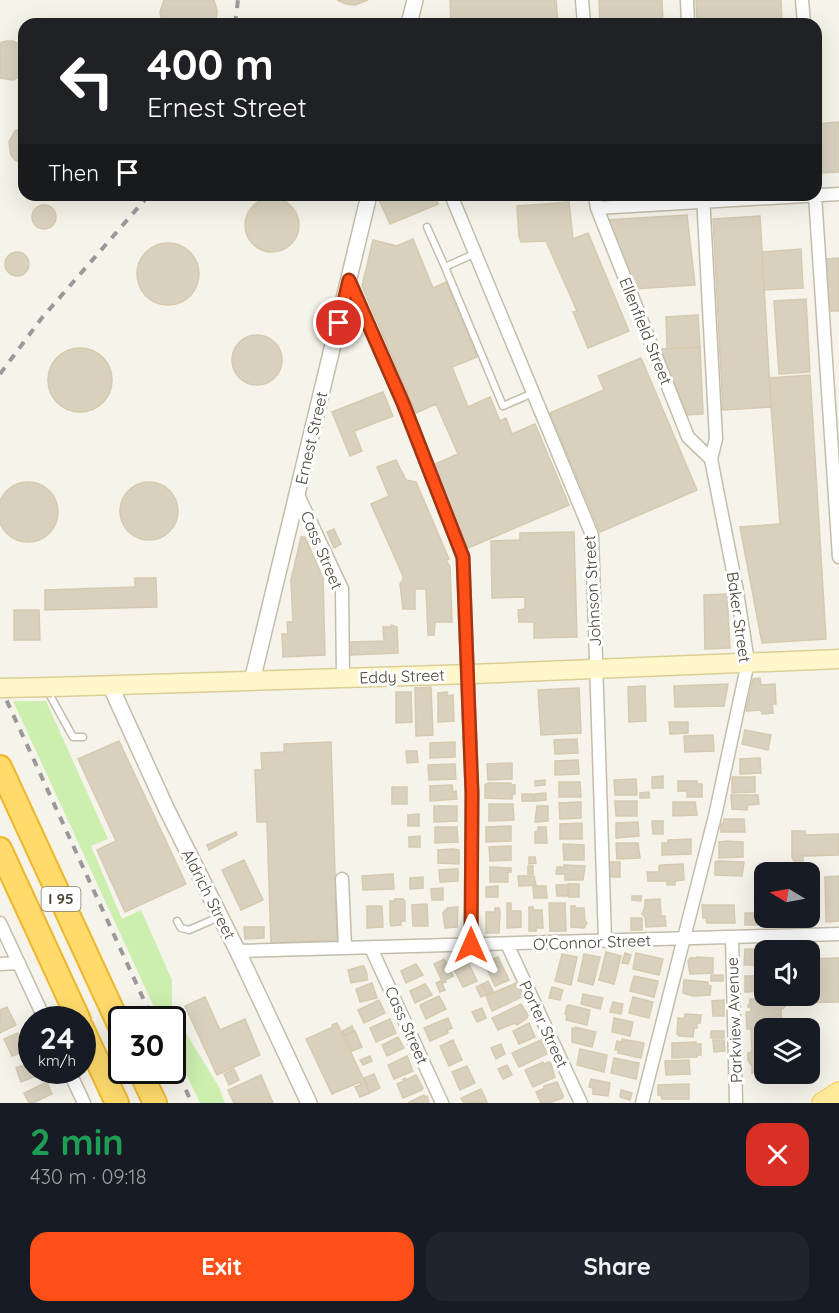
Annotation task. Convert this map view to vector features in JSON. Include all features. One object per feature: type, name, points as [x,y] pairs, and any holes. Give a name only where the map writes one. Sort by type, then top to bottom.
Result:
[{"type":"highway","name":"I 95","points":[[0,767],[110,1006]]},
{"type":"highway","name":"I 95","points":[[0,849],[73,1006]]},
{"type":"highway","points":[[96,1058],[117,1103]]},
{"type":"highway","points":[[146,1084],[155,1103]]},
{"type":"main road","name":"Eddy Street","points":[[0,688],[343,678],[839,659]]},
{"type":"street","points":[[410,18],[415,0]]},
{"type":"street","points":[[582,0],[584,18]]},
{"type":"street","points":[[687,0],[688,18]]},
{"type":"street","points":[[802,0],[804,18]]},
{"type":"street","points":[[822,195],[839,194]]},
{"type":"street","name":"Ernest Street","points":[[252,681],[368,201]]},
{"type":"street","name":"Johnson Street","points":[[454,201],[592,535],[605,941]]},
{"type":"street","name":"Ellenfield Street","points":[[596,201],[597,208],[688,437],[711,459]]},
{"type":"street","points":[[597,208],[680,201]]},
{"type":"street","name":"Baker Street","points":[[642,1103],[715,816],[748,662],[736,586],[711,459],[717,439],[704,201]]},
{"type":"street","points":[[815,201],[839,557]]},
{"type":"street","points":[[349,280],[403,403],[463,557],[472,793],[471,945]]},
{"type":"street","name":"Cass Street","points":[[298,495],[342,589],[343,678]]},
{"type":"street","name":"Aldrich Street","points":[[110,685],[159,806],[220,917],[309,1103]]},
{"type":"street","points":[[342,879],[345,947]]},
{"type":"street","points":[[0,923],[39,1006]]},
{"type":"street","name":"O'Connor Street","points":[[237,951],[839,934]]},
{"type":"street","name":"Parkview Avenue","points":[[732,937],[736,1103]]},
{"type":"street","name":"Porter Street","points":[[507,944],[581,1103]]},
{"type":"street","name":"Cass Street","points":[[371,948],[442,1103]]},
{"type":"street","points":[[0,964],[19,963]]},
{"type":"street","points":[[75,1084],[84,1103]]},
{"type":"lane","points":[[427,226],[503,406],[533,393]]},
{"type":"lane","points":[[445,267],[476,253]]},
{"type":"lane","points":[[49,687],[73,736],[83,737]]},
{"type":"lane","points":[[177,921],[181,928],[189,930],[220,917]]},
{"type":"green space","points":[[13,701],[46,701],[108,839],[91,846],[122,919],[141,910],[172,980],[172,1006],[154,1006]]},
{"type":"green space","points":[[186,1033],[219,1087],[225,1103],[200,1103],[186,1073]]},
{"type":"building","points":[[164,0],[214,0],[217,11],[216,18],[161,18],[160,12]]},
{"type":"building","points":[[337,0],[368,0],[355,5]]},
{"type":"building","points":[[450,0],[556,0],[558,18],[451,18]]},
{"type":"building","points":[[599,0],[662,0],[663,18],[600,18]]},
{"type":"building","points":[[696,0],[781,0],[782,18],[697,18]]},
{"type":"building","points":[[13,41],[18,44],[18,77],[13,80],[0,78],[0,43]]},
{"type":"building","points":[[839,122],[839,172],[822,173],[822,123]]},
{"type":"building","points":[[18,129],[18,162],[11,155],[9,142]]},
{"type":"building","points":[[260,201],[284,201],[291,206],[298,220],[297,235],[291,244],[282,250],[272,252],[262,250],[253,244],[247,235],[245,225],[250,210]]},
{"type":"building","points":[[379,201],[437,201],[438,204],[390,224]]},
{"type":"building","points":[[569,202],[573,239],[588,233],[629,331],[588,348],[573,312],[577,311],[546,241],[521,242],[519,237],[517,206]]},
{"type":"building","points":[[44,205],[53,208],[56,217],[53,226],[44,229],[35,226],[32,217],[35,208]]},
{"type":"building","points":[[687,215],[695,285],[633,289],[606,220]]},
{"type":"building","points":[[760,216],[771,407],[723,410],[713,219]]},
{"type":"building","points":[[413,239],[433,288],[446,282],[477,357],[452,367],[468,407],[490,397],[500,421],[506,418],[512,434],[535,424],[569,505],[468,548],[433,465],[458,454],[436,404],[416,413],[362,286],[373,240],[397,246]]},
{"type":"building","points":[[162,243],[174,243],[190,252],[197,262],[199,274],[197,286],[190,296],[174,305],[162,305],[151,300],[142,291],[137,280],[137,268],[142,257],[151,248]]},
{"type":"building","points":[[801,249],[803,288],[764,290],[762,252]]},
{"type":"building","points":[[17,252],[22,253],[28,259],[28,269],[22,275],[17,276],[12,275],[6,269],[5,264],[6,259],[12,253]]},
{"type":"building","points":[[839,258],[839,311],[829,311],[826,259]]},
{"type":"building","points":[[806,299],[810,372],[779,374],[774,301]]},
{"type":"building","points":[[698,315],[700,347],[667,349],[666,317]]},
{"type":"building","points":[[252,335],[262,335],[275,342],[282,355],[282,365],[275,378],[262,385],[252,385],[243,381],[236,374],[232,365],[232,355],[236,346],[243,339]]},
{"type":"building","points":[[700,347],[703,414],[687,415],[659,349]]},
{"type":"building","points":[[74,348],[86,348],[103,357],[110,368],[112,380],[110,392],[103,403],[86,412],[74,412],[62,407],[53,398],[48,386],[48,374],[53,362],[62,353]]},
{"type":"building","points":[[641,358],[697,490],[600,532],[550,413],[604,390],[598,376]]},
{"type":"building","points":[[810,375],[826,639],[762,643],[740,527],[780,524],[769,378]]},
{"type":"building","points":[[383,392],[393,416],[354,431],[362,451],[350,456],[332,412]]},
{"type":"building","points":[[396,460],[406,480],[416,482],[449,559],[446,560],[450,567],[452,622],[435,622],[434,635],[428,635],[426,589],[415,589],[415,609],[403,609],[400,584],[403,576],[371,504],[389,496],[377,467]]},
{"type":"building","points":[[28,482],[45,487],[53,495],[57,506],[57,518],[53,529],[39,540],[28,542],[17,540],[3,529],[0,523],[0,501],[11,487],[17,484]]},
{"type":"building","points":[[143,482],[155,482],[170,490],[178,505],[178,517],[170,532],[155,540],[143,540],[128,532],[120,517],[120,505],[128,490]]},
{"type":"building","points":[[334,529],[341,544],[334,548],[327,532]]},
{"type":"building","points":[[574,532],[577,637],[534,638],[534,622],[519,622],[518,610],[525,609],[525,597],[492,598],[491,541],[520,540],[520,533]]},
{"type":"building","points":[[301,537],[305,537],[323,578],[325,655],[283,657],[282,634],[288,634],[287,622],[293,622],[291,580]]},
{"type":"building","points":[[135,578],[156,578],[157,607],[45,610],[45,590],[135,587]]},
{"type":"building","points":[[727,594],[730,648],[705,649],[704,595]]},
{"type":"building","points":[[14,610],[39,610],[40,640],[14,640]]},
{"type":"building","points":[[391,625],[397,627],[398,653],[351,655],[351,642],[384,641],[383,627],[391,627]]},
{"type":"building","points":[[760,678],[761,685],[775,684],[776,704],[772,704],[773,713],[762,714],[761,710],[746,711],[753,679]]},
{"type":"building","points":[[728,684],[724,706],[675,707],[674,686]]},
{"type":"building","points":[[645,686],[646,721],[629,722],[628,687]]},
{"type":"building","points":[[431,687],[433,735],[416,736],[415,688]]},
{"type":"building","points":[[579,688],[581,733],[541,735],[538,690]]},
{"type":"building","points":[[396,692],[411,692],[412,722],[396,723]]},
{"type":"building","points":[[447,692],[447,696],[453,695],[454,721],[438,722],[438,693]]},
{"type":"building","points":[[669,722],[688,722],[688,733],[670,734]]},
{"type":"building","points":[[745,730],[771,735],[768,750],[742,744]]},
{"type":"building","points":[[713,735],[714,751],[685,752],[684,736]]},
{"type":"building","points":[[577,739],[578,753],[555,754],[554,740]]},
{"type":"building","points":[[119,741],[186,884],[125,912],[97,850],[116,841],[78,759]]},
{"type":"building","points":[[331,742],[337,940],[271,943],[267,822],[257,822],[255,770],[262,770],[261,753],[284,752],[284,744]]},
{"type":"building","points":[[455,742],[455,757],[430,758],[430,743]]},
{"type":"building","points":[[406,751],[417,751],[418,762],[407,763]]},
{"type":"building","points":[[760,758],[761,773],[740,774],[740,759]]},
{"type":"building","points":[[578,760],[579,774],[555,775],[555,761]]},
{"type":"building","points":[[512,763],[512,779],[488,780],[487,764]]},
{"type":"building","points":[[455,764],[456,779],[429,780],[428,765]]},
{"type":"building","points":[[663,776],[663,788],[652,788],[652,777]]},
{"type":"building","points":[[732,777],[755,777],[755,792],[732,793]]},
{"type":"building","points":[[636,779],[637,795],[615,795],[614,780]]},
{"type":"building","points":[[545,780],[545,785],[535,786],[535,781]]},
{"type":"building","points":[[678,781],[697,781],[697,784],[702,784],[702,797],[687,797],[687,791],[678,791]]},
{"type":"building","points":[[559,782],[580,782],[581,797],[559,797]]},
{"type":"building","points":[[511,783],[515,785],[515,794],[512,794],[512,799],[485,798],[485,785]]},
{"type":"building","points":[[452,785],[457,799],[430,801],[430,786]]},
{"type":"building","points":[[392,787],[407,787],[407,804],[392,804]]},
{"type":"building","points":[[649,792],[649,798],[640,798],[640,793]]},
{"type":"building","points":[[546,793],[546,800],[535,801],[535,794]]},
{"type":"building","points":[[522,794],[533,794],[534,801],[522,801]]},
{"type":"building","points":[[731,795],[758,795],[759,804],[748,805],[747,810],[732,809]]},
{"type":"building","points":[[615,801],[637,801],[637,816],[616,816]]},
{"type":"building","points":[[581,802],[581,818],[560,819],[559,803]]},
{"type":"building","points":[[673,802],[695,802],[697,815],[673,816]]},
{"type":"building","points":[[489,804],[513,804],[514,820],[489,821]]},
{"type":"building","points":[[434,806],[457,806],[457,821],[434,822]]},
{"type":"building","points":[[537,806],[548,806],[548,821],[535,822]]},
{"type":"building","points":[[419,814],[419,826],[408,826],[408,815]]},
{"type":"building","points":[[724,819],[744,819],[745,832],[721,832]]},
{"type":"building","points":[[652,821],[663,821],[663,834],[653,834]]},
{"type":"building","points":[[638,822],[639,836],[616,838],[616,823]]},
{"type":"building","points":[[582,823],[582,839],[560,839],[560,824]]},
{"type":"building","points":[[511,826],[511,841],[486,842],[486,827]]},
{"type":"building","points":[[435,827],[457,827],[458,842],[435,843]]},
{"type":"building","points":[[538,827],[546,827],[547,843],[535,843],[535,832],[538,831]]},
{"type":"building","points":[[792,831],[805,831],[805,835],[839,834],[839,855],[803,856],[803,861],[794,861]]},
{"type":"building","points":[[236,832],[237,835],[209,850],[207,845]]},
{"type":"building","points":[[420,836],[420,847],[409,847],[409,837]]},
{"type":"building","points":[[691,839],[691,854],[662,855],[662,843],[668,843],[668,840]]},
{"type":"building","points":[[719,842],[743,842],[743,857],[719,858]]},
{"type":"building","points":[[616,843],[638,843],[640,858],[617,859]]},
{"type":"building","points":[[563,844],[584,845],[584,860],[564,860]]},
{"type":"building","points":[[511,846],[511,860],[490,861],[489,847]]},
{"type":"building","points":[[438,850],[459,850],[459,864],[438,863]]},
{"type":"building","points":[[529,857],[535,857],[536,863],[529,864]]},
{"type":"building","points":[[244,860],[263,900],[241,910],[222,870]]},
{"type":"building","points":[[609,862],[620,862],[620,877],[610,877]]},
{"type":"building","points":[[715,862],[744,862],[742,876],[715,875]]},
{"type":"building","points":[[683,864],[684,880],[675,881],[675,885],[667,885],[667,881],[648,881],[647,872],[659,872],[661,865]]},
{"type":"building","points":[[564,865],[585,866],[583,880],[565,880],[565,874],[556,874],[557,867],[564,867]]},
{"type":"building","points":[[528,866],[533,866],[533,874],[528,874]]},
{"type":"building","points":[[490,867],[511,868],[511,872],[508,872],[508,882],[490,882]]},
{"type":"building","points":[[458,869],[458,881],[440,882],[439,870]]},
{"type":"building","points":[[393,874],[394,889],[363,890],[362,876]]},
{"type":"building","points":[[518,876],[534,876],[536,885],[519,886]]},
{"type":"building","points":[[839,876],[839,921],[826,922],[825,877]]},
{"type":"building","points":[[423,877],[423,888],[410,889],[410,878]]},
{"type":"building","points":[[568,884],[579,884],[579,897],[569,897]]},
{"type":"building","points":[[556,885],[568,885],[568,896],[557,896]]},
{"type":"building","points":[[498,886],[498,897],[486,897],[486,887]]},
{"type":"building","points":[[546,886],[547,898],[534,898],[533,887]]},
{"type":"building","points":[[443,888],[443,900],[432,900],[431,889]]},
{"type":"building","points":[[632,896],[641,896],[641,901],[632,900]]},
{"type":"building","points":[[395,899],[405,901],[405,921],[401,921],[401,925],[391,926],[390,901],[395,901]]},
{"type":"building","points":[[660,899],[661,916],[665,916],[666,926],[646,927],[645,917],[642,914],[645,900]]},
{"type":"building","points":[[507,903],[511,903],[511,911],[521,911],[521,927],[507,928]]},
{"type":"building","points":[[549,903],[565,903],[566,931],[550,931]]},
{"type":"building","points":[[427,904],[428,926],[413,926],[412,905]]},
{"type":"building","points":[[702,905],[734,905],[735,923],[707,923],[706,918],[703,918]]},
{"type":"building","points":[[367,906],[382,906],[383,927],[367,928]]},
{"type":"building","points":[[571,906],[584,908],[587,923],[584,928],[571,927]]},
{"type":"building","points":[[458,907],[457,927],[445,928],[443,913],[447,908]]},
{"type":"building","points":[[529,907],[533,907],[533,910],[542,910],[543,928],[529,931]]},
{"type":"building","points":[[495,908],[499,908],[500,912],[499,933],[486,933],[486,912],[495,912]]},
{"type":"building","points":[[745,913],[754,913],[754,925],[745,925]]},
{"type":"building","points":[[631,918],[642,918],[642,930],[631,930]]},
{"type":"building","points":[[244,927],[264,927],[264,938],[245,939]]},
{"type":"building","points":[[745,949],[754,949],[754,965],[744,965]]},
{"type":"building","points":[[606,952],[621,956],[614,984],[599,980]]},
{"type":"building","points":[[625,953],[631,955],[628,964],[622,963]]},
{"type":"building","points":[[636,953],[663,959],[659,975],[633,969]]},
{"type":"building","points":[[562,954],[577,957],[571,985],[555,981]]},
{"type":"building","points":[[584,954],[600,957],[593,985],[578,981]]},
{"type":"building","points":[[498,957],[509,980],[495,986],[484,963]]},
{"type":"building","points":[[466,958],[477,981],[463,987],[452,965]]},
{"type":"building","points":[[690,958],[713,958],[713,973],[690,974],[688,961]]},
{"type":"building","points":[[839,958],[839,1002],[820,1002],[820,959]]},
{"type":"building","points":[[444,959],[453,976],[443,983],[434,964]]},
{"type":"building","points":[[416,964],[423,975],[406,983],[401,971]]},
{"type":"building","points":[[362,966],[367,974],[367,980],[351,983],[348,970]]},
{"type":"building","points":[[711,975],[723,975],[723,981],[711,981]]},
{"type":"building","points":[[634,976],[658,981],[654,997],[630,991]]},
{"type":"building","points":[[745,976],[754,976],[754,992],[745,992]]},
{"type":"building","points":[[684,980],[708,982],[711,986],[710,995],[693,996],[683,993]]},
{"type":"building","points":[[441,981],[445,990],[440,992],[436,983]]},
{"type":"building","points":[[488,981],[493,991],[487,994],[483,984]]},
{"type":"building","points":[[372,983],[377,998],[360,1002],[356,989]]},
{"type":"building","points":[[516,983],[522,997],[492,1011],[486,996]]},
{"type":"building","points":[[425,984],[432,995],[415,1003],[410,991]]},
{"type":"building","points":[[482,984],[487,994],[481,997],[476,987]]},
{"type":"building","points":[[552,987],[563,990],[560,1000],[549,998]]},
{"type":"building","points":[[583,994],[603,998],[600,1009],[581,1004]]},
{"type":"building","points":[[439,996],[446,1009],[426,1019],[420,1005]]},
{"type":"building","points":[[205,997],[220,1030],[245,1019],[260,1055],[217,1075],[185,1006]]},
{"type":"building","points":[[633,997],[653,1002],[649,1018],[629,1013]]},
{"type":"building","points":[[750,999],[754,999],[754,1006],[786,1006],[781,1010],[781,1018],[754,1018],[754,1073],[752,1073],[752,1066],[748,1060],[748,1053],[752,1052],[751,1029],[747,1029],[746,1012],[751,1012],[751,1007],[748,1007]]},
{"type":"building","points":[[379,1000],[385,1013],[364,1023],[358,1010]]},
{"type":"building","points":[[724,1000],[724,1016],[713,1016],[712,1001]]},
{"type":"building","points":[[613,1002],[623,1004],[621,1014],[610,1012]]},
{"type":"building","points":[[521,1004],[528,1015],[527,1018],[517,1025],[515,1023],[498,1030],[492,1018]]},
{"type":"building","points":[[569,1005],[590,1010],[587,1025],[566,1020],[567,1015],[565,1014]]},
{"type":"building","points":[[7,1007],[16,1025],[0,1033],[0,1010]]},
{"type":"building","points":[[482,1008],[486,1018],[477,1022],[472,1012]]},
{"type":"building","points":[[685,1014],[701,1015],[700,1023],[697,1023],[697,1028],[694,1028],[693,1037],[677,1034],[678,1018],[684,1019]]},
{"type":"building","points":[[448,1018],[452,1028],[447,1030],[448,1033],[430,1041],[424,1028]]},
{"type":"building","points":[[614,1018],[633,1022],[630,1036],[612,1032]]},
{"type":"building","points":[[390,1019],[396,1033],[376,1042],[370,1028]]},
{"type":"building","points":[[337,1023],[370,1093],[360,1097],[355,1087],[361,1085],[360,1082],[332,1094],[306,1039]]},
{"type":"building","points":[[529,1023],[535,1037],[519,1044],[513,1031]]},
{"type":"building","points":[[352,1026],[354,1031],[344,1035],[342,1031]]},
{"type":"building","points":[[575,1027],[596,1032],[592,1047],[572,1042],[572,1028],[575,1029]]},
{"type":"building","points":[[355,1031],[362,1047],[352,1051],[345,1036]]},
{"type":"building","points":[[711,1031],[724,1031],[724,1038],[711,1038]]},
{"type":"building","points":[[18,1033],[18,1053],[12,1056],[4,1039]]},
{"type":"building","points":[[398,1037],[404,1048],[387,1056],[382,1045]]},
{"type":"building","points":[[622,1039],[644,1043],[641,1058],[618,1053],[619,1050],[615,1050],[617,1041],[622,1042]]},
{"type":"building","points":[[453,1040],[462,1060],[449,1066],[440,1046]]},
{"type":"building","points":[[541,1040],[547,1054],[519,1067],[512,1053]]},
{"type":"building","points":[[713,1040],[724,1040],[725,1051],[714,1052]]},
{"type":"building","points":[[696,1042],[696,1044],[701,1044],[701,1055],[672,1058],[672,1043]]},
{"type":"building","points":[[501,1044],[505,1054],[496,1059],[491,1048]]},
{"type":"building","points":[[580,1049],[607,1055],[604,1072],[577,1065]]},
{"type":"building","points":[[370,1056],[372,1061],[363,1065],[360,1060]]},
{"type":"building","points":[[407,1056],[413,1071],[394,1079],[388,1065]]},
{"type":"building","points":[[614,1058],[639,1063],[636,1079],[611,1073]]},
{"type":"building","points":[[689,1060],[690,1074],[666,1075],[665,1061]]},
{"type":"building","points":[[543,1062],[551,1064],[555,1077],[533,1087],[525,1070]]},
{"type":"building","points":[[507,1065],[512,1075],[503,1079],[498,1069]]},
{"type":"building","points":[[467,1066],[475,1083],[460,1090],[452,1072]]},
{"type":"building","points":[[234,1069],[239,1080],[229,1085],[224,1074]]},
{"type":"building","points":[[374,1074],[380,1088],[370,1093],[364,1078]]},
{"type":"building","points":[[261,1075],[273,1103],[234,1103],[228,1090]]},
{"type":"building","points":[[416,1075],[422,1090],[403,1098],[397,1084],[405,1078],[406,1080]]},
{"type":"building","points":[[591,1079],[610,1083],[608,1096],[593,1094],[593,1088],[589,1087]]},
{"type":"building","points":[[557,1082],[563,1098],[541,1103],[536,1092],[544,1086]]},
{"type":"building","points":[[48,1084],[52,1094],[29,1103],[24,1093]]},
{"type":"building","points":[[689,1084],[689,1099],[662,1099],[661,1095],[658,1095],[658,1085]]},
{"type":"building","points":[[481,1089],[487,1102],[464,1103],[461,1098]]},
{"type":"building","points":[[621,1090],[632,1093],[630,1100],[620,1097]]},
{"type":"building","points":[[424,1095],[427,1096],[429,1103],[408,1103]]},
{"type":"railway","points":[[236,18],[238,0]]},
{"type":"railway","points":[[0,374],[41,319],[144,201]]},
{"type":"railway","points":[[0,686],[147,1006]]},
{"type":"railway","points":[[183,1084],[192,1103]]},
{"type":"route","points":[[339,323],[349,280],[403,403],[463,557],[472,793],[471,945]]}]
